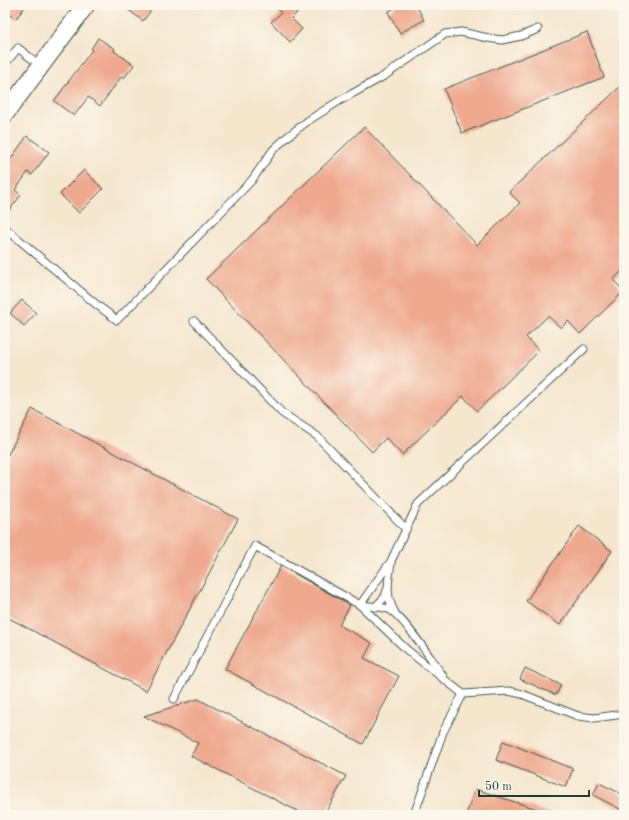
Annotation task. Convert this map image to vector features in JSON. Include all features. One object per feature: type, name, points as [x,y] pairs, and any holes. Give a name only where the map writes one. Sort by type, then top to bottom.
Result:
[{"type":"street","points":[[5,114],[86,5]]},
{"type":"lane","points":[[5,228],[117,320],[252,180],[273,150],[309,120],[339,101],[384,76],[445,34],[461,32],[502,40],[521,36],[538,29]]},
{"type":"lane","points":[[5,64],[18,48],[41,66]]},
{"type":"lane","points":[[194,321],[282,413],[317,436],[406,529]]},
{"type":"lane","points":[[360,605],[391,561],[418,504],[584,349]]},
{"type":"lane","points":[[174,698],[255,546],[360,605],[407,650],[463,694],[509,691],[522,694],[578,716],[594,718],[624,714]]},
{"type":"lane","points":[[375,607],[385,597],[391,561]]},
{"type":"lane","points":[[387,588],[391,606],[396,614],[416,638],[449,684]]},
{"type":"lane","points":[[360,605],[389,609],[396,614]]},
{"type":"lane","points":[[414,815],[444,732],[463,694]]},
{"type":"building","points":[[5,5],[26,5],[16,19],[5,12]]},
{"type":"building","points":[[122,5],[155,5],[143,21]]},
{"type":"building","points":[[273,5],[290,5],[297,13],[291,18],[302,29],[290,42],[271,22],[281,13]]},
{"type":"building","points":[[399,5],[416,5],[424,20],[400,33],[388,12]]},
{"type":"building","points":[[587,32],[604,77],[462,133],[444,89]]},
{"type":"building","points":[[98,38],[115,49],[114,51],[134,65],[124,78],[122,76],[100,106],[88,97],[74,116],[54,101],[92,50],[91,49]]},
{"type":"building","points":[[624,83],[624,269],[613,280],[624,291],[580,334],[568,321],[561,328],[548,316],[526,337],[539,351],[477,411],[463,396],[402,455],[386,438],[372,452],[206,279],[364,127],[477,245],[520,203],[509,192]]},
{"type":"building","points":[[27,136],[49,152],[32,175],[28,172],[15,190],[21,195],[5,216],[5,167]]},
{"type":"building","points":[[84,170],[103,189],[79,213],[60,194]]},
{"type":"building","points":[[22,300],[36,313],[24,326],[10,313]]},
{"type":"building","points":[[32,409],[238,519],[146,691],[5,616],[5,460]]},
{"type":"building","points":[[579,526],[612,551],[560,625],[526,601]]},
{"type":"building","points":[[281,566],[350,605],[339,625],[372,643],[364,658],[399,676],[363,744],[225,669]]},
{"type":"building","points":[[525,668],[561,685],[556,695],[520,679]]},
{"type":"building","points":[[198,699],[346,776],[324,815],[305,815],[191,756],[198,743],[144,716]]},
{"type":"building","points":[[503,741],[573,769],[566,787],[496,760]]},
{"type":"building","points":[[599,783],[624,795],[624,811],[593,795]]},
{"type":"building","points":[[475,789],[549,813],[549,815],[466,815]]}]
